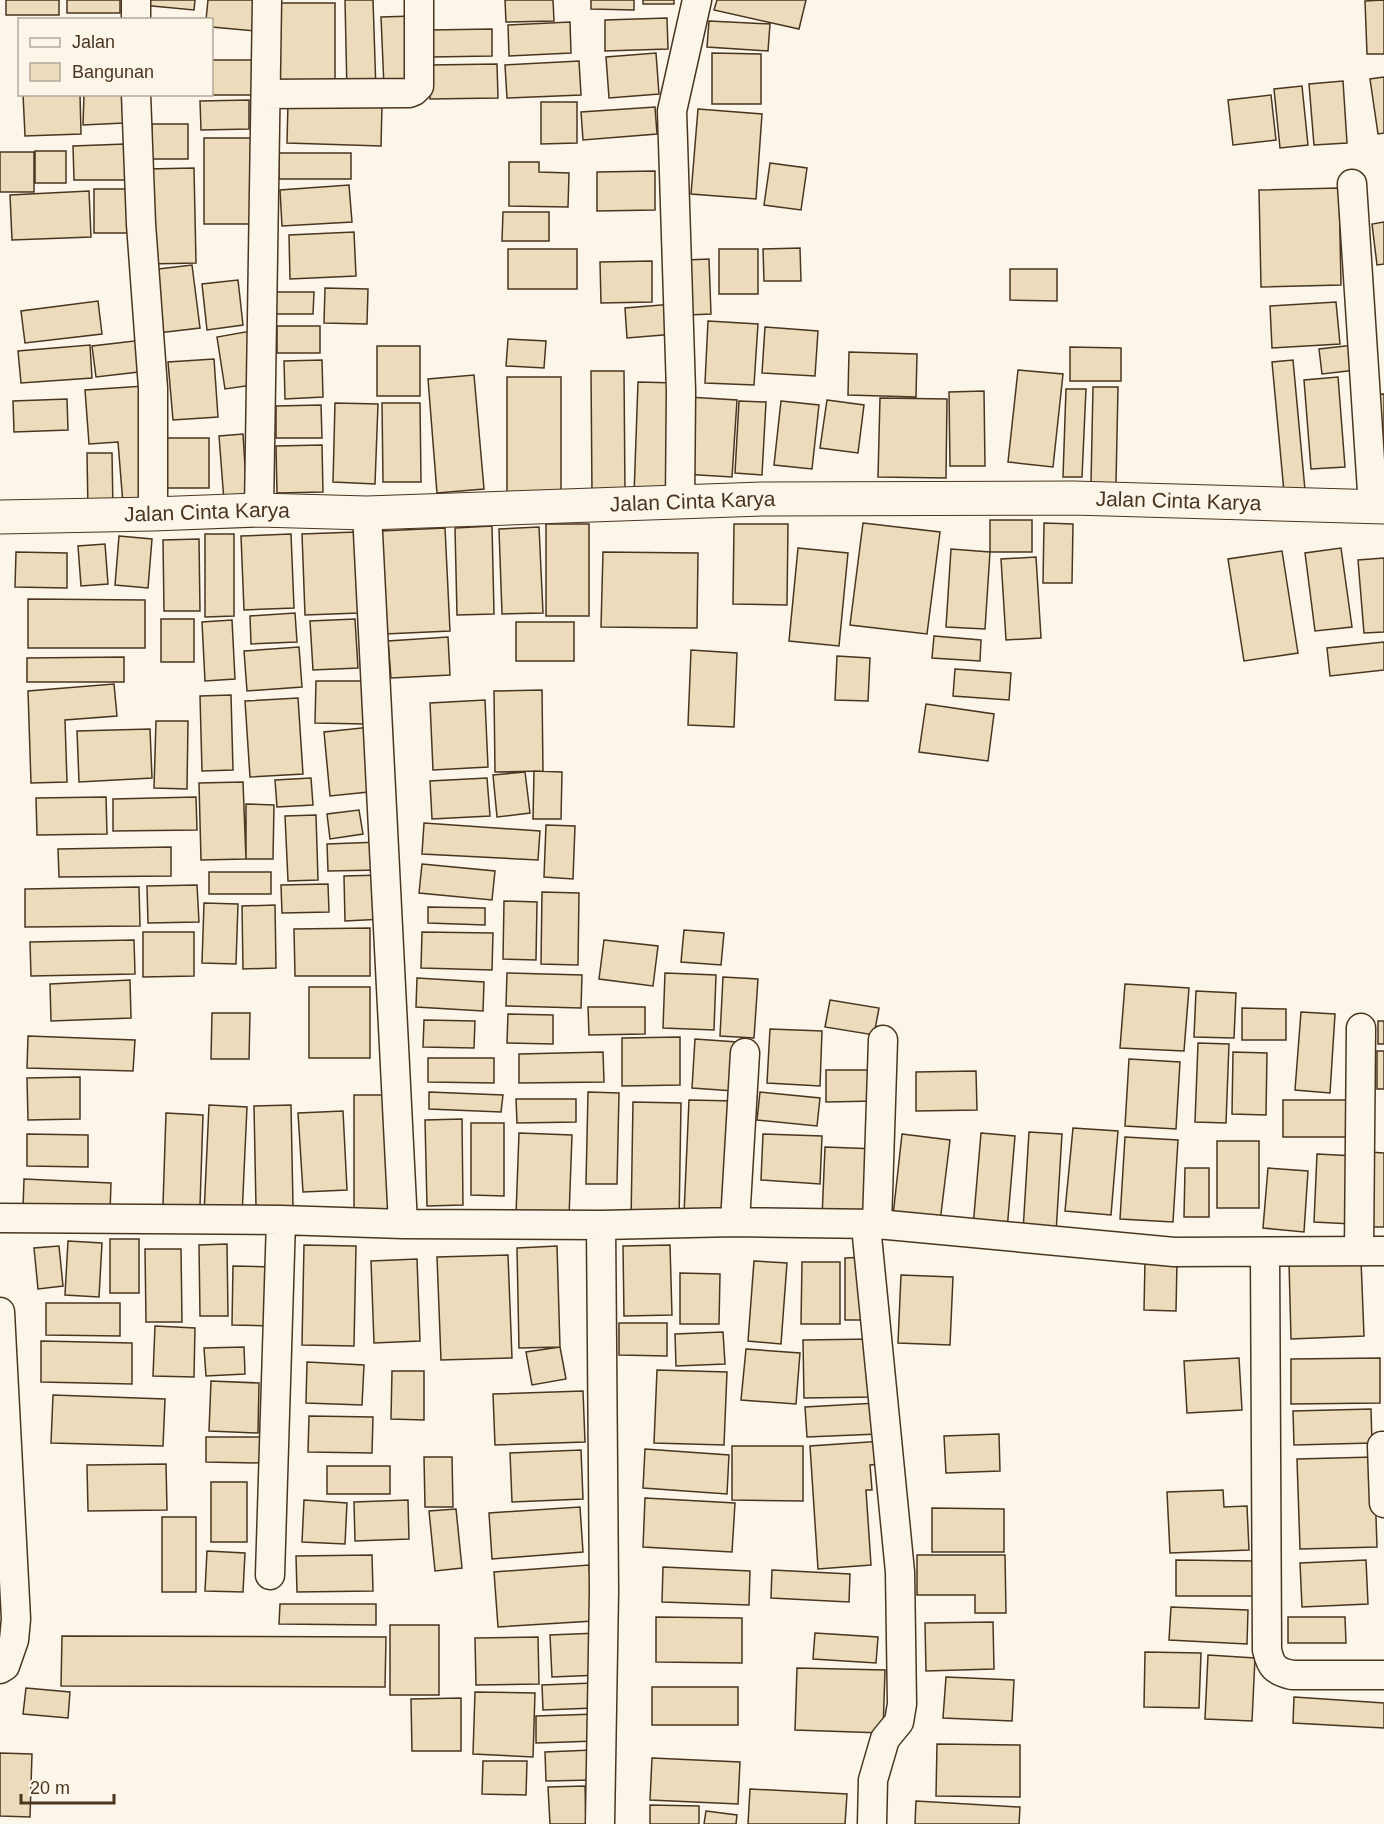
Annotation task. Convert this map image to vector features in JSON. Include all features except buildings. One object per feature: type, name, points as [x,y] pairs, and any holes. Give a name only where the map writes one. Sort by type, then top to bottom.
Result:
[{"type":"street","points":[[136,0],[136,18]]},
{"type":"street","points":[[259,510],[267,0]]},
{"type":"street","points":[[266,94],[414,92],[419,86],[419,0]]},
{"type":"street","points":[[680,503],[681,392],[672,111],[697,0]]},
{"type":"street","points":[[136,96],[141,224],[153,388],[153,514]]},
{"type":"street","points":[[1352,184],[1378,507]]},
{"type":"street","name":"Jalan Cinta Karya","points":[[0,517],[259,510],[367,513],[762,499],[1072,498],[1378,507]]},
{"type":"street","points":[[367,513],[403,1224]]},
{"type":"street","points":[[0,1218],[281,1220],[403,1224],[601,1225],[735,1222],[872,1225],[1173,1252],[1372,1251],[1361,1028]]},
{"type":"street","points":[[872,1824],[873,1780],[885,1739],[899,1722],[902,1704],[900,1572],[872,1225],[883,1040]]},
{"type":"street","points":[[735,1222],[745,1053]]},
{"type":"street","points":[[270,1575],[281,1220]]},
{"type":"street","points":[[600,1824],[603,1592],[601,1225]]},
{"type":"street","points":[[1265,1252],[1267,1650],[1270,1663],[1279,1672],[1292,1675],[1384,1675]]},
{"type":"street","points":[[0,1312],[16,1619],[14,1640],[2,1667]]},
{"type":"street","points":[[1382,1446],[1384,1503]]}]
